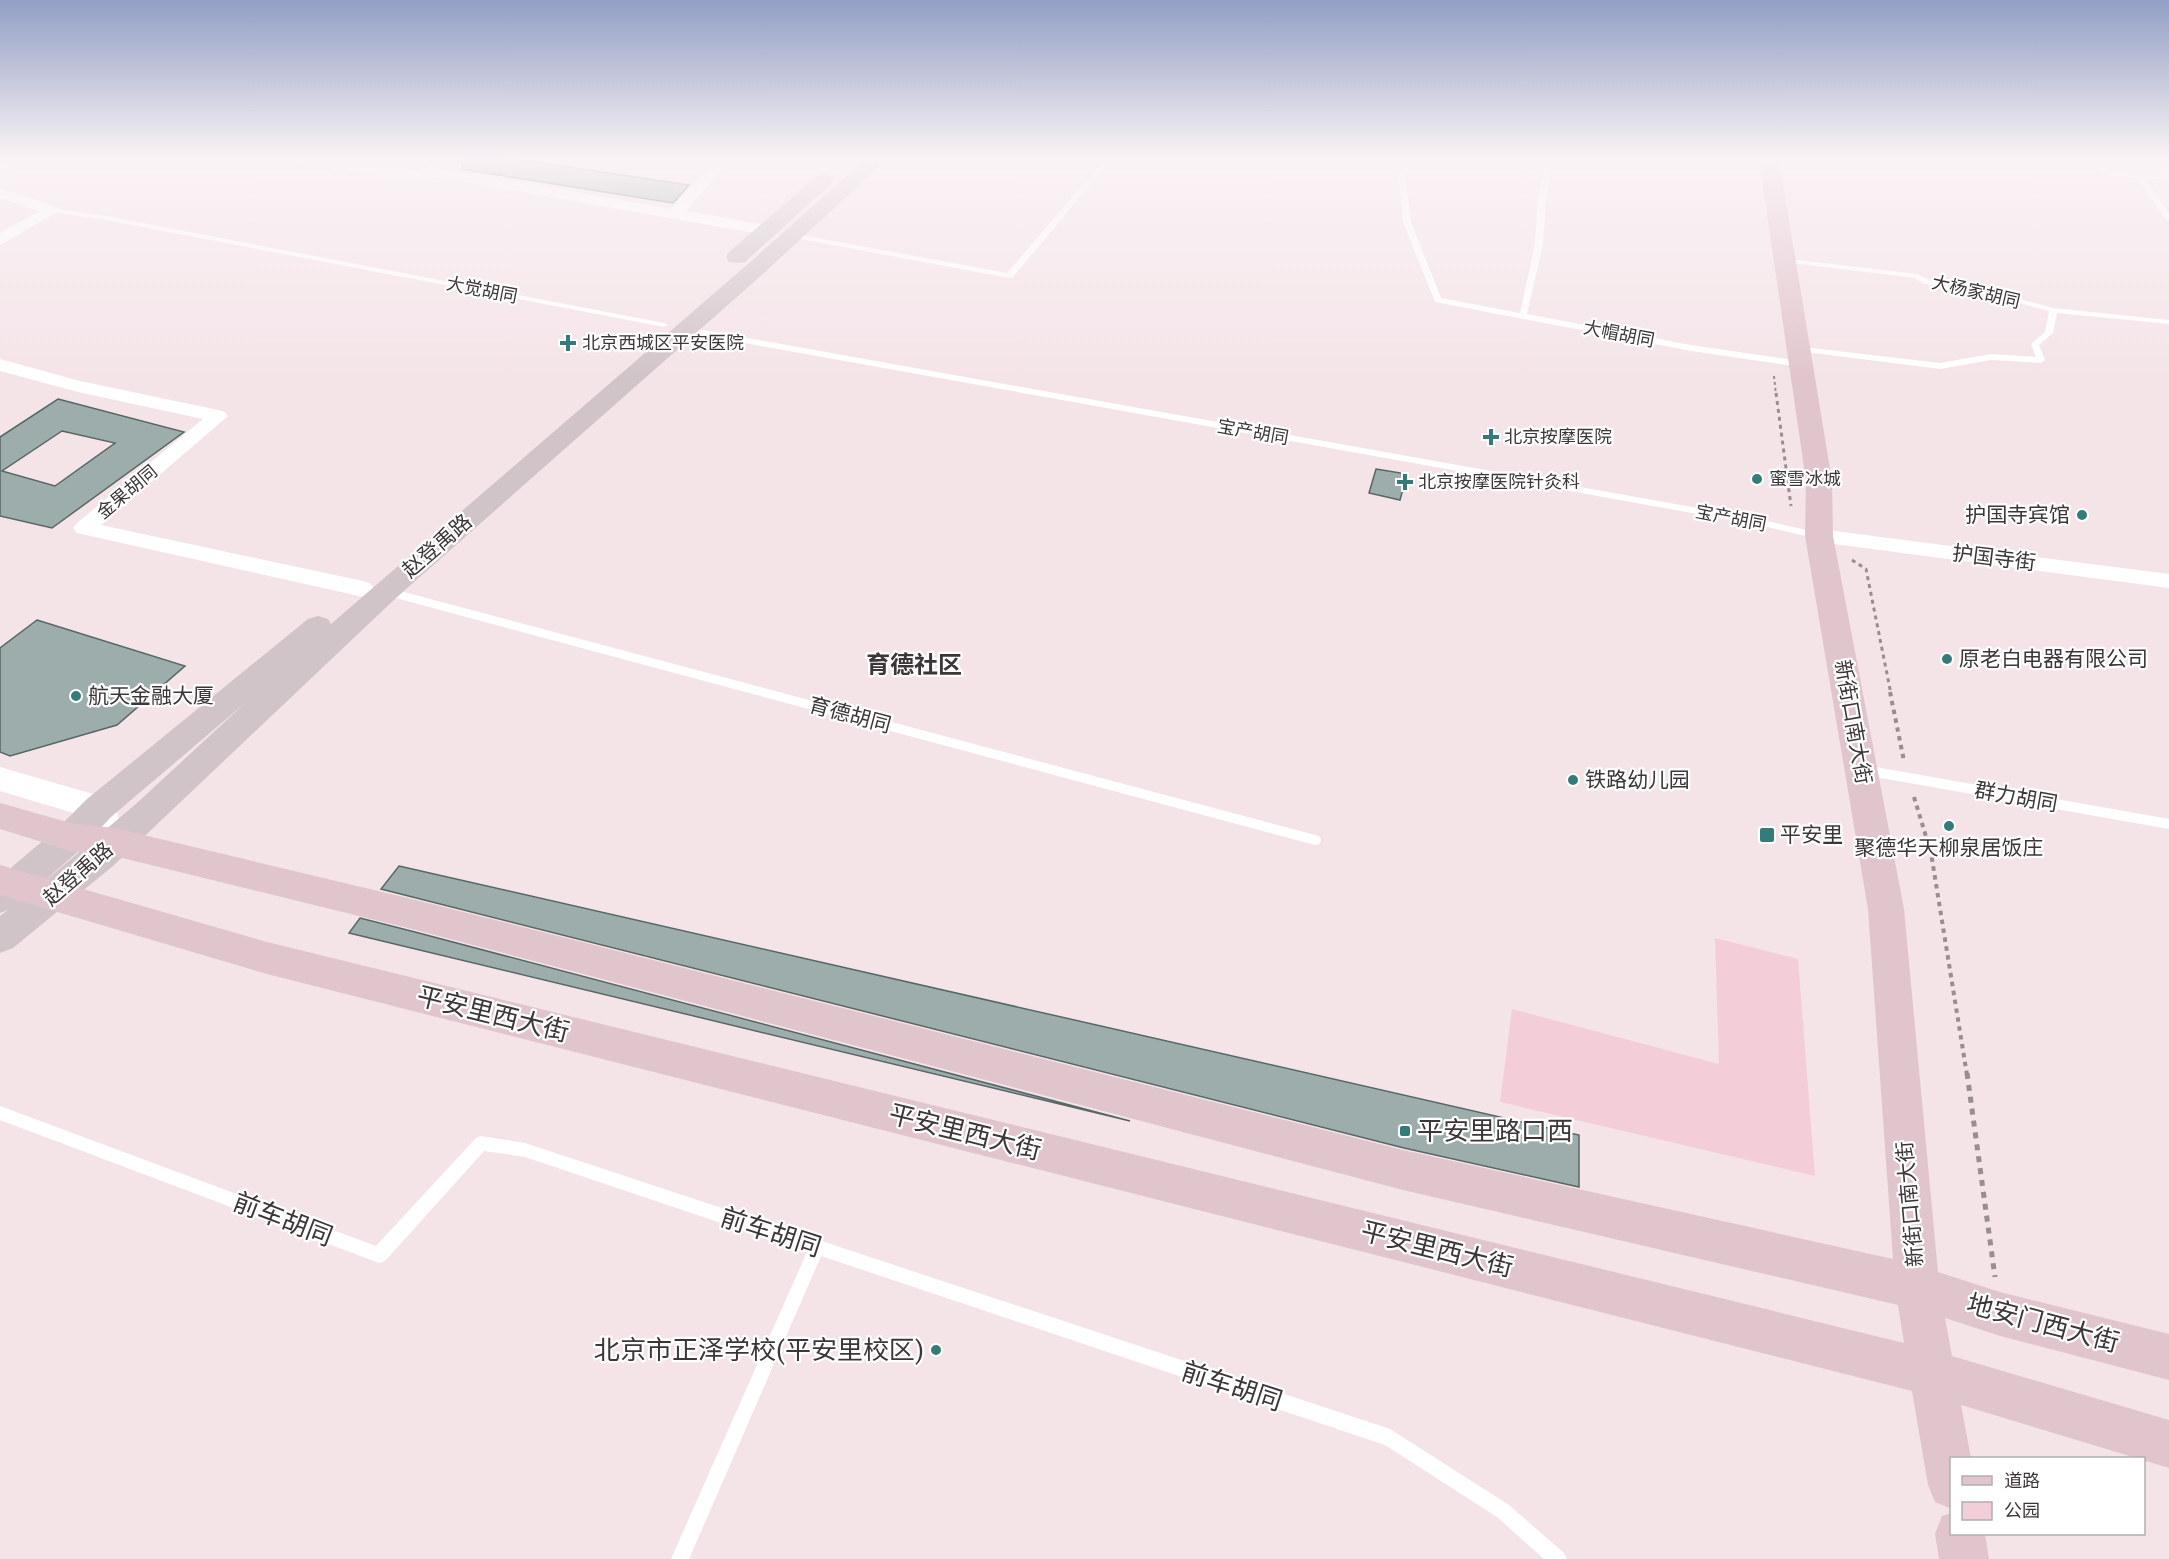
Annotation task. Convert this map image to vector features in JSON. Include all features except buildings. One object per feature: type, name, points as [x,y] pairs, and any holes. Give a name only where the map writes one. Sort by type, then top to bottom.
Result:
[{"type":"main road","name":"赵登禹路","points":[[675,327],[764,232]]},
{"type":"main road","name":"赵登禹路","points":[[0,937],[54,897],[107,825],[675,327],[800,232]]},
{"type":"main road","name":"新街口南大街","points":[[1780,232],[1819,481],[1819,536],[1863,770],[1886,909],[1917,1287],[1950,1473]]},
{"type":"main road","name":"赵登禹路","points":[[107,825],[162,801],[374,590]]},
{"type":"main road","points":[[0,816],[71,837],[107,825],[416,915],[1403,1170],[1917,1287]]},
{"type":"main road","name":"赵登禹路","points":[[5,887],[71,837]]},
{"type":"main road","name":"平安里西大街","points":[[5,887],[54,897],[267,958],[1933,1373]]},
{"type":"main road","name":"地安门西大街","points":[[1917,1287],[2000,1314],[2169,1358]]},
{"type":"main road","points":[[1933,1373],[2169,1443]]},
{"type":"main road","points":[[1960,1535],[1964,1559]]},
{"type":"street","points":[[0,240],[14,232]]},
{"type":"street","name":"金果胡同","points":[[0,365],[78,386],[218,416],[84,528],[374,590]]},
{"type":"street","name":"护国寺街","points":[[1819,536],[2169,581]]},
{"type":"street","points":[[0,779],[107,825]]},
{"type":"lane","name":"大觉胡同","points":[[178,232],[675,327]]},
{"type":"lane","points":[[795,236],[1009,276],[1047,232]]},
{"type":"lane","name":"大帽胡同","points":[[1411,232],[1438,300],[1691,348],[1940,366],[1991,357],[2041,360],[2035,344],[2049,333],[2053,310]]},
{"type":"lane","points":[[1523,316],[1540,232]]},
{"type":"lane","name":"大杨家胡同","points":[[1784,260],[1917,276],[1928,282],[1971,288],[2053,310],[2169,322]]},
{"type":"lane","name":"宝产胡同","points":[[675,327],[1759,522],[1819,536]]},
{"type":"lane","name":"育德胡同","points":[[374,590],[1315,840]]},
{"type":"lane","name":"群力胡同","points":[[1863,770],[2169,824]]},
{"type":"lane","name":"前车胡同","points":[[0,1113],[379,1255],[481,1143],[525,1150],[1389,1438],[1503,1511],[1558,1559]]},
{"type":"lane","points":[[680,1559],[817,1247]]},
{"type":"path","points":[[1819,536],[1866,569],[1907,777],[1931,853],[2000,1314]]},
{"type":"green space","points":[[1715,938],[1798,959],[1815,1176],[1500,1102],[1512,1009],[1719,1064]]},
{"type":"place","name":"北京西城区平安医院","points":[[568,343]]},
{"type":"place","name":"北京按摩医院","points":[[1491,437]]},
{"type":"place","name":"蜜雪冰城","points":[[1757,479]]},
{"type":"place","name":"北京按摩医院针灸科","points":[[1405,482]]},
{"type":"place","name":"护国寺宾馆","points":[[2082,515]]},
{"type":"place","name":"原老白电器有限公司","points":[[1947,659]]},
{"type":"place","name":"航天金融大厦","points":[[76,696]]},
{"type":"place","name":"铁路幼儿园","points":[[1573,780]]},
{"type":"place","name":"聚德华天柳泉居饭庄","points":[[1949,826]]},
{"type":"place","name":"平安里","points":[[1767,835]]},
{"type":"place","name":"平安里路口西","points":[[1405,1131]]},
{"type":"place","name":"北京市正泽学校(平安里校区)","points":[[936,1350]]},
{"type":"district","name":"育德社区","points":[[914,665]]}]
